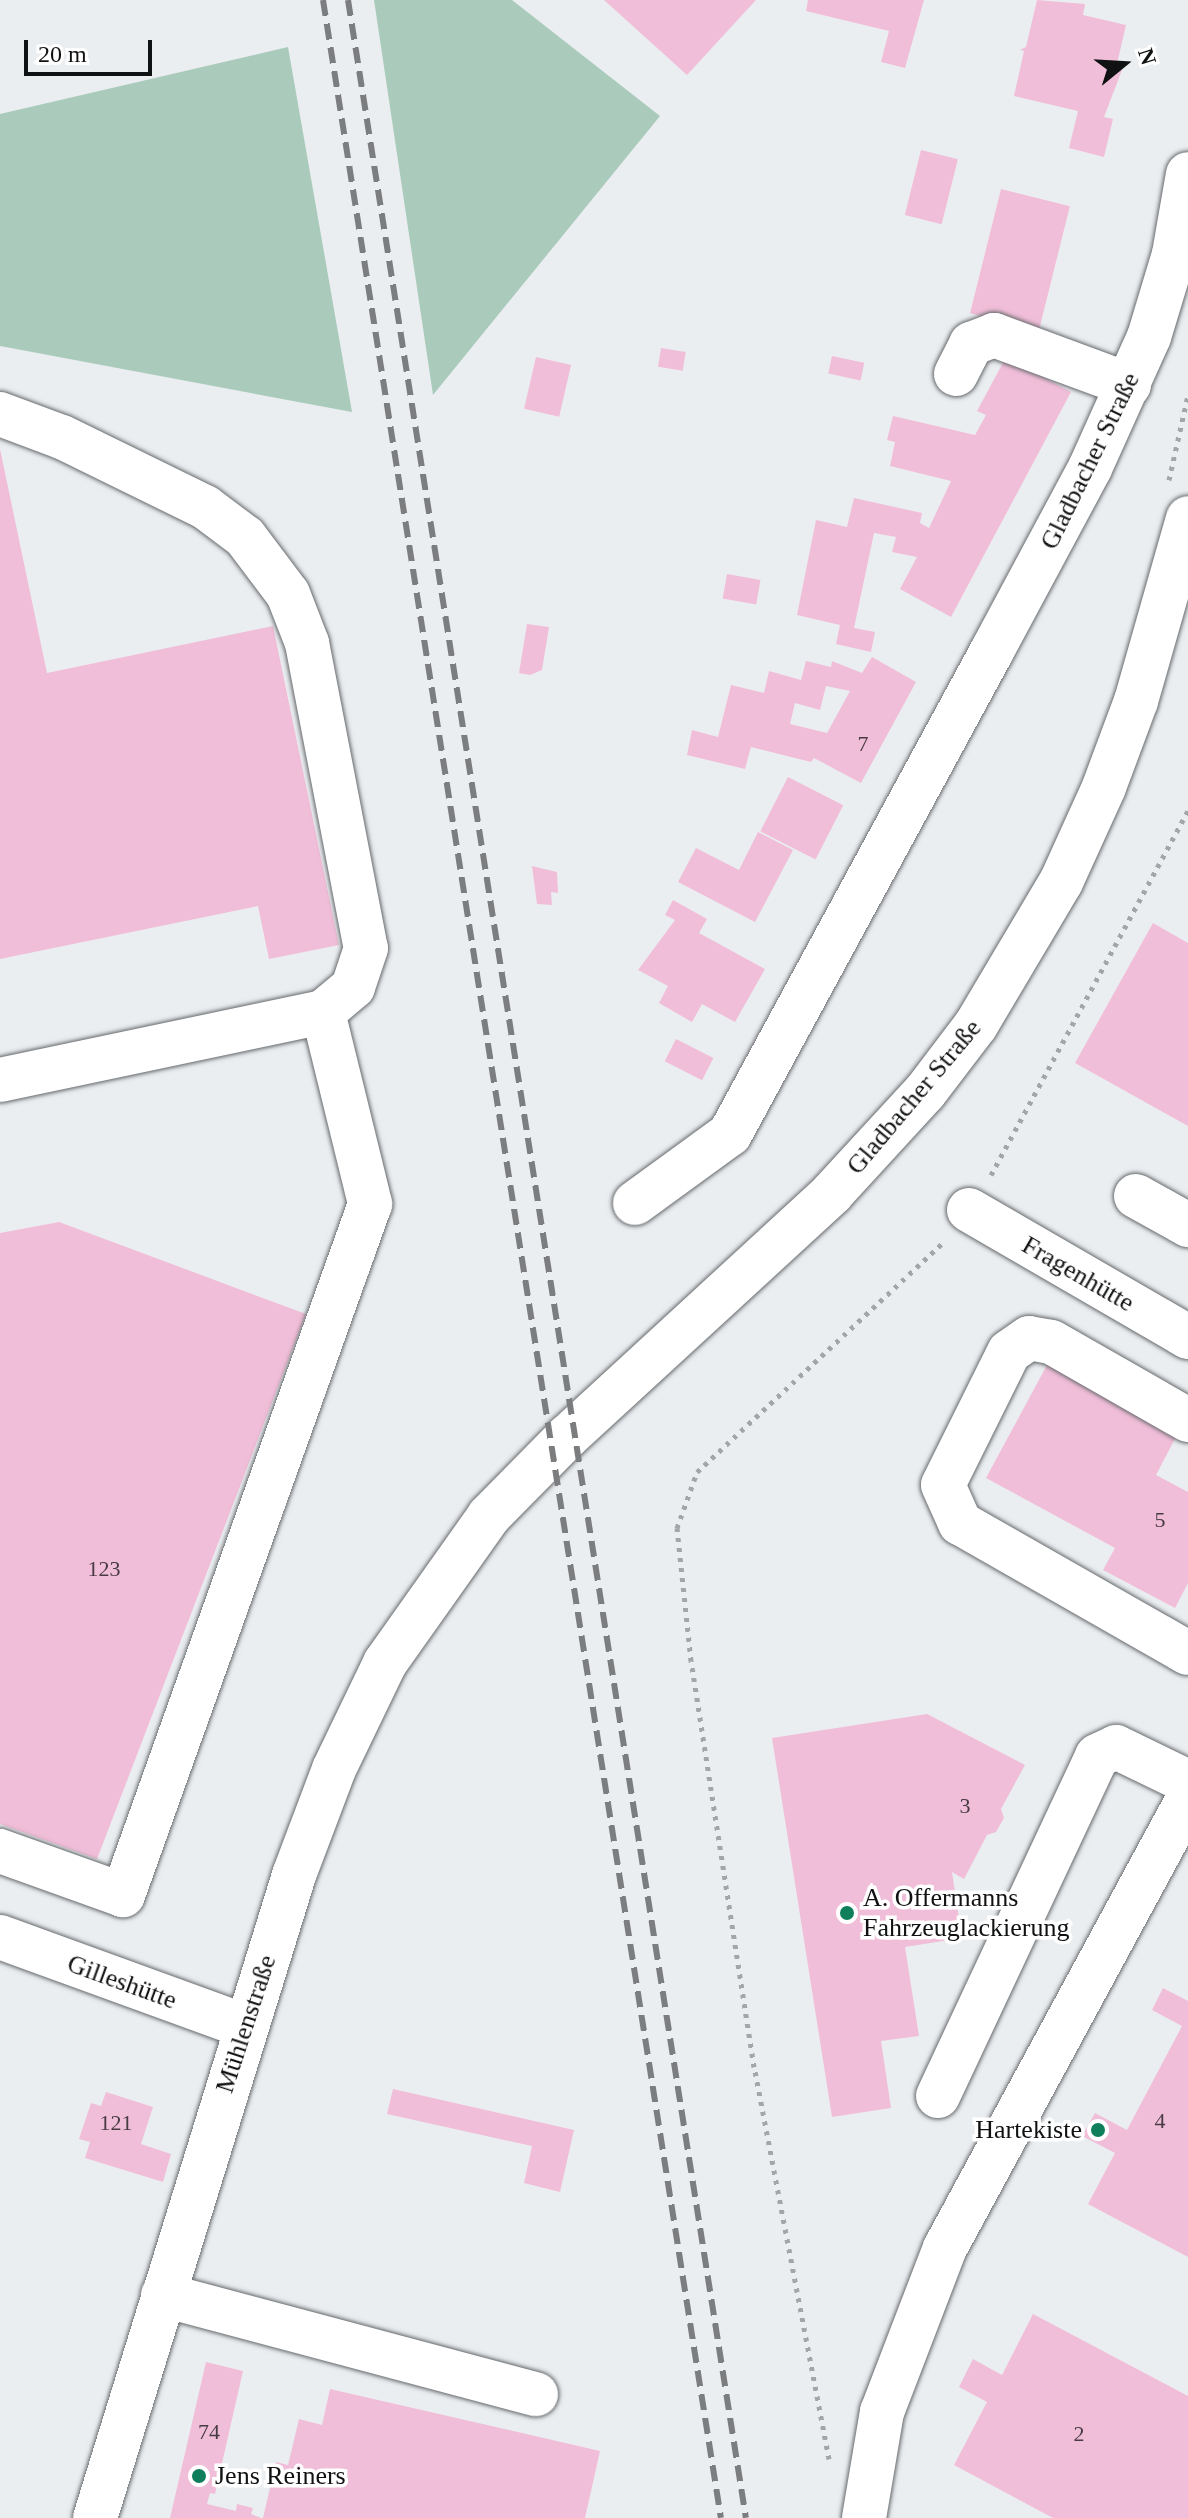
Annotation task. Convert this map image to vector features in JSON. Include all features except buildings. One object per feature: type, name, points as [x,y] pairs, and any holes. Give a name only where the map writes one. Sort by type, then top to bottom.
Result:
[{"type":"street","name":"Gladbacher Straße","points":[[635,1203],[730,1134],[1090,468],[1129,385],[1165,290],[1188,174]]},
{"type":"street","points":[[956,374],[971,344],[994,335],[1129,385]]},
{"type":"street","points":[[0,414],[62,437],[205,507],[245,537],[288,594],[307,643],[366,948],[353,987],[323,1012],[0,1080]]},
{"type":"street","name":"Gladbacher Straße","points":[[458,1556],[567,1437],[832,1193],[916,1102],[976,1025],[1061,882],[1104,787],[1136,701],[1177,507]]},
{"type":"street","points":[[0,1851],[123,1895],[370,1204],[323,1012]]},
{"type":"street","points":[[1136,1196],[1188,1225]]},
{"type":"street","name":"Fragenhütte","points":[[969,1210],[1188,1337]]},
{"type":"street","points":[[1188,1420],[1051,1342],[1029,1338],[1009,1352],[943,1485],[960,1523],[1188,1653]]},
{"type":"street","name":"Mühlenstraße","points":[[95,2518],[245,2026],[338,1759],[397,1642],[458,1556]]},
{"type":"street","points":[[938,2096],[1097,1756],[1116,1747],[1188,1782]]},
{"type":"street","points":[[864,2518],[882,2412],[939,2260],[1188,1799]]},
{"type":"street","name":"Gilleshütte","points":[[0,1937],[245,2026]]},
{"type":"street","points":[[163,2295],[536,2394]]},
{"type":"path","points":[[1177,507],[1188,395]]},
{"type":"path","points":[[830,2462],[752,2052],[691,1661],[677,1528],[680,1506],[697,1472],[918,1269],[969,1210],[1188,810]]},
{"type":"green space","points":[[374,0],[512,0],[660,116],[433,395]]},
{"type":"green space","points":[[288,47],[352,412],[0,346],[0,114]]},
{"type":"railway","points":[[323,0],[721,2518]]},
{"type":"railway","points":[[348,0],[746,2518]]},
{"type":"place","name":"A. Offermanns Fahrzeuglackierung","points":[[847,1913]]},
{"type":"place","name":"Hartekiste","points":[[1098,2130]]},
{"type":"place","name":"Jens Reiners","points":[[199,2476]]}]
